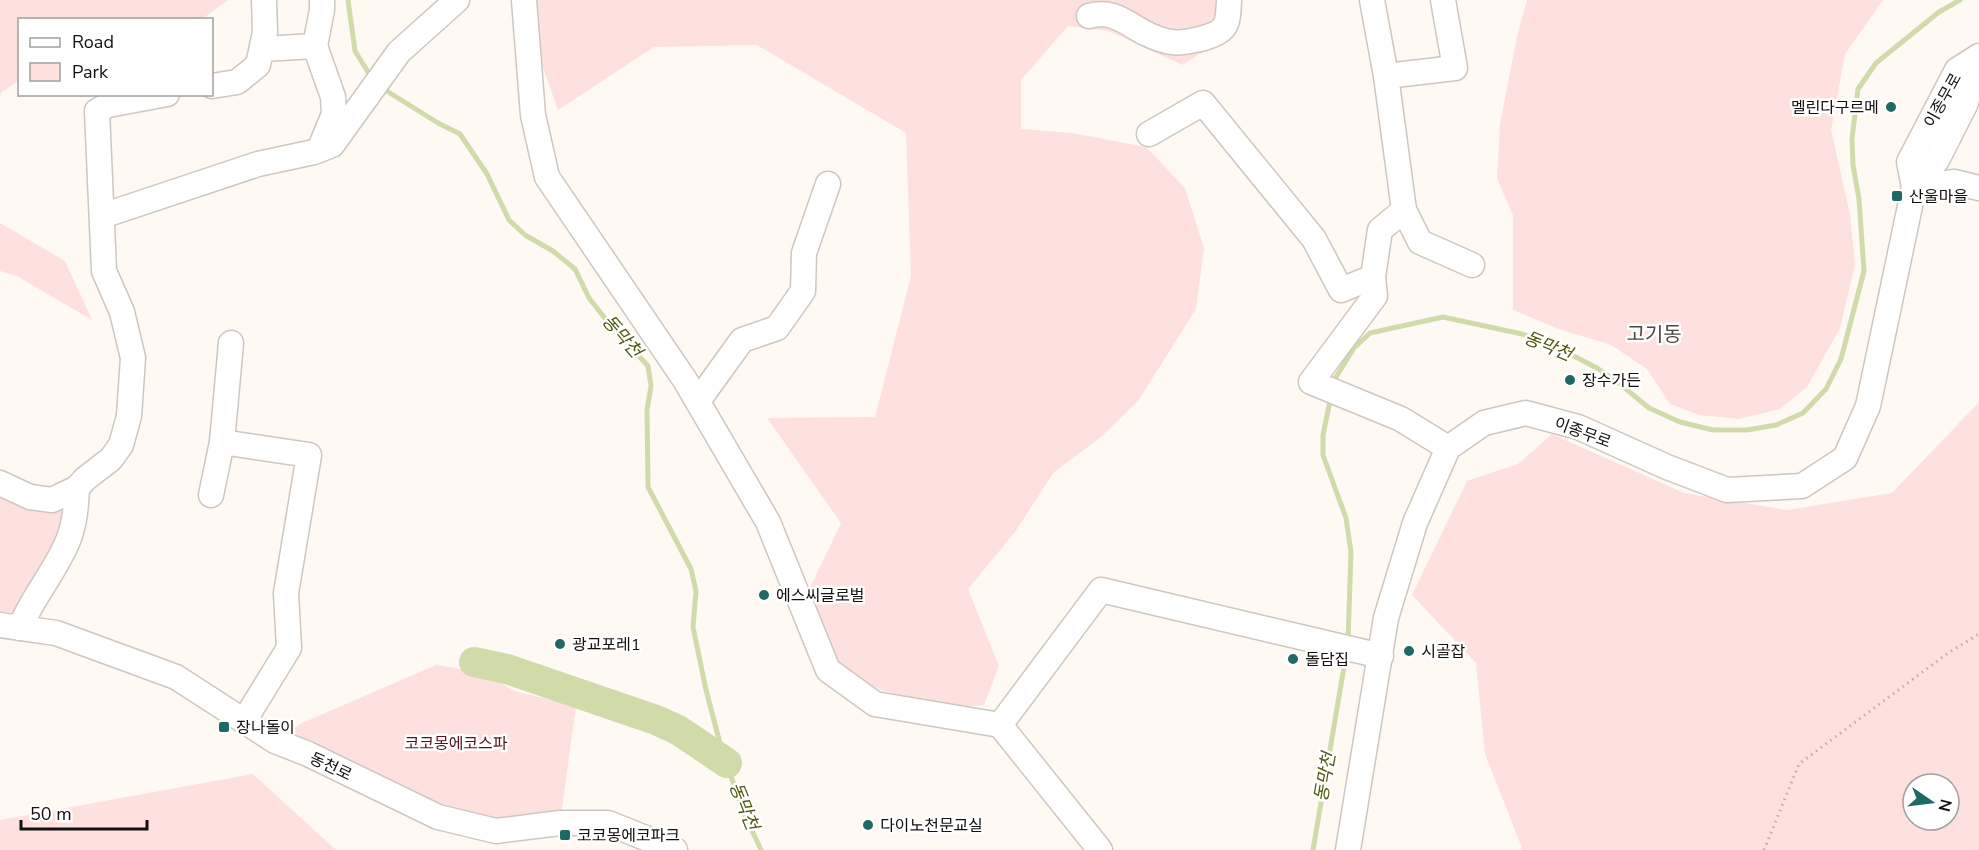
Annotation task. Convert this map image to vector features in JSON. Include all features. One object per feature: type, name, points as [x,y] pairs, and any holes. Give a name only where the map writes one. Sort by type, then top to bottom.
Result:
[{"type":"street","points":[[213,86],[237,82],[258,64],[266,32],[264,0]]},
{"type":"street","points":[[319,150],[334,114],[333,97],[315,46],[322,0]]},
{"type":"street","points":[[102,216],[258,164],[332,145],[399,52],[456,0]]},
{"type":"street","points":[[524,0],[533,115],[547,177],[698,401],[768,522],[828,670],[875,704],[1000,725],[1100,850]]},
{"type":"street","points":[[1089,16],[1107,14],[1122,18],[1146,34],[1174,43],[1220,33],[1227,24],[1229,0]]},
{"type":"street","points":[[1372,0],[1386,76],[1404,210],[1420,242],[1472,265]]},
{"type":"street","points":[[1386,76],[1455,68],[1443,0]]},
{"type":"street","points":[[262,50],[315,46]]},
{"type":"street","name":"이종무로","points":[[1448,448],[1484,423],[1526,413],[1578,427],[1667,467],[1727,490],[1802,486],[1845,458],[1868,406],[1914,187],[1909,162],[1957,70],[1979,56]]},
{"type":"street","name":"이종무로","points":[[1914,187],[1937,160],[1960,114],[1979,62]]},
{"type":"street","points":[[0,483],[30,497],[52,500],[76,488],[84,479],[111,459],[121,445],[129,416],[133,358],[122,312],[105,271],[97,111],[108,105],[156,96]]},
{"type":"street","points":[[1149,134],[1203,103],[1314,238],[1341,290],[1373,277]]},
{"type":"street","points":[[1914,187],[1954,182],[1979,188]]},
{"type":"street","points":[[698,401],[742,340],[777,328],[803,291],[804,253],[828,184]]},
{"type":"street","points":[[1348,850],[1358,652],[1386,618],[1415,523],[1448,448],[1401,419],[1311,382],[1375,296],[1373,277],[1380,230],[1404,210]]},
{"type":"street","points":[[212,495],[222,442],[231,343]]},
{"type":"street","points":[[222,442],[309,455],[286,593],[289,648],[244,721]]},
{"type":"street","points":[[10,627],[26,612],[68,540],[75,517],[76,488]]},
{"type":"street","points":[[1000,725],[1101,590],[1358,652]]},
{"type":"street","name":"동천로","points":[[10,627],[56,633],[176,677],[275,741],[308,754],[438,817],[496,831],[560,823],[608,823],[675,850]]},
{"type":"path","points":[[1764,850],[1799,764],[1948,653],[1979,634]]},
{"type":"green space","points":[[0,0],[228,0],[203,18],[18,18],[18,81],[1,93],[0,97]]},
{"type":"green space","points":[[519,0],[1221,0],[1210,48],[1182,65],[1109,31],[1068,26],[1021,80],[1021,129],[1072,133],[1146,147],[1185,188],[1204,248],[1196,309],[1138,401],[1101,437],[1054,472],[1015,532],[968,589],[999,666],[984,705],[937,709],[851,679],[800,609],[841,523],[767,418],[875,417],[911,276],[906,133],[757,45],[654,47],[558,110]]},
{"type":"green space","points":[[1527,0],[1883,0],[1845,54],[1831,130],[1850,214],[1855,265],[1840,328],[1807,387],[1780,409],[1739,419],[1699,415],[1670,404],[1647,369],[1611,345],[1559,329],[1513,310],[1513,215],[1497,179],[1500,124],[1517,36]]},
{"type":"green space","points":[[0,223],[65,261],[92,320],[17,276],[0,271]]},
{"type":"green space","points":[[1979,402],[1979,850],[1520,850],[1522,848],[1485,754],[1476,663],[1412,595],[1467,481],[1518,464],[1552,434],[1684,493],[1787,510],[1892,493]]},
{"type":"green space","points":[[0,492],[38,512],[67,504],[67,520],[49,556],[14,612],[0,614]]},
{"type":"green space","name":"코코몽에코스파","points":[[436,665],[486,673],[514,691],[576,706],[560,823],[438,817],[275,741],[302,723]]},
{"type":"green space","points":[[253,774],[336,850],[0,850],[0,820]]},
{"type":"waterway","name":"동막천","points":[[348,0],[355,51],[371,77]]},
{"type":"waterway","name":"동막천","points":[[1334,384],[1354,348],[1370,333],[1443,317],[1522,334],[1560,349],[1597,368],[1649,408],[1680,422],[1713,430],[1747,430],[1776,425],[1803,413],[1826,389],[1841,359],[1864,271],[1852,139],[1858,89],[1876,63],[1939,12],[1960,0]]},
{"type":"waterway","name":"동막천","points":[[382,88],[460,134],[487,174],[509,220],[525,235],[553,251],[575,269],[589,298],[648,366],[651,386],[647,410],[648,487],[691,569],[696,591],[693,627],[706,690],[722,751],[744,813],[761,850]]},
{"type":"waterway","name":"동막천","points":[[1331,396],[1323,435],[1323,455],[1346,518],[1351,552],[1348,642]]},
{"type":"waterway","name":"동막천","points":[[1313,850],[1346,655]]},
{"type":"waterway","name":"동막천","points":[[474,662],[507,669],[656,720],[678,730],[727,763]]},
{"type":"place","name":"멜린다구르메","points":[[1891,107]]},
{"type":"place","name":"산울마을","points":[[1897,196]]},
{"type":"place","name":"장수가든","points":[[1570,380]]},
{"type":"place","name":"에스씨글로벌","points":[[764,595]]},
{"type":"place","name":"광교포레1","points":[[560,644]]},
{"type":"place","name":"시골잡","points":[[1409,651]]},
{"type":"place","name":"돌담집","points":[[1293,659]]},
{"type":"place","name":"장나돌이","points":[[224,727]]},
{"type":"place","name":"다이노천문교실","points":[[868,825]]},
{"type":"place","name":"코코몽에코파크","points":[[565,835]]},
{"type":"district","name":"고기동","points":[[1654,334]]}]
